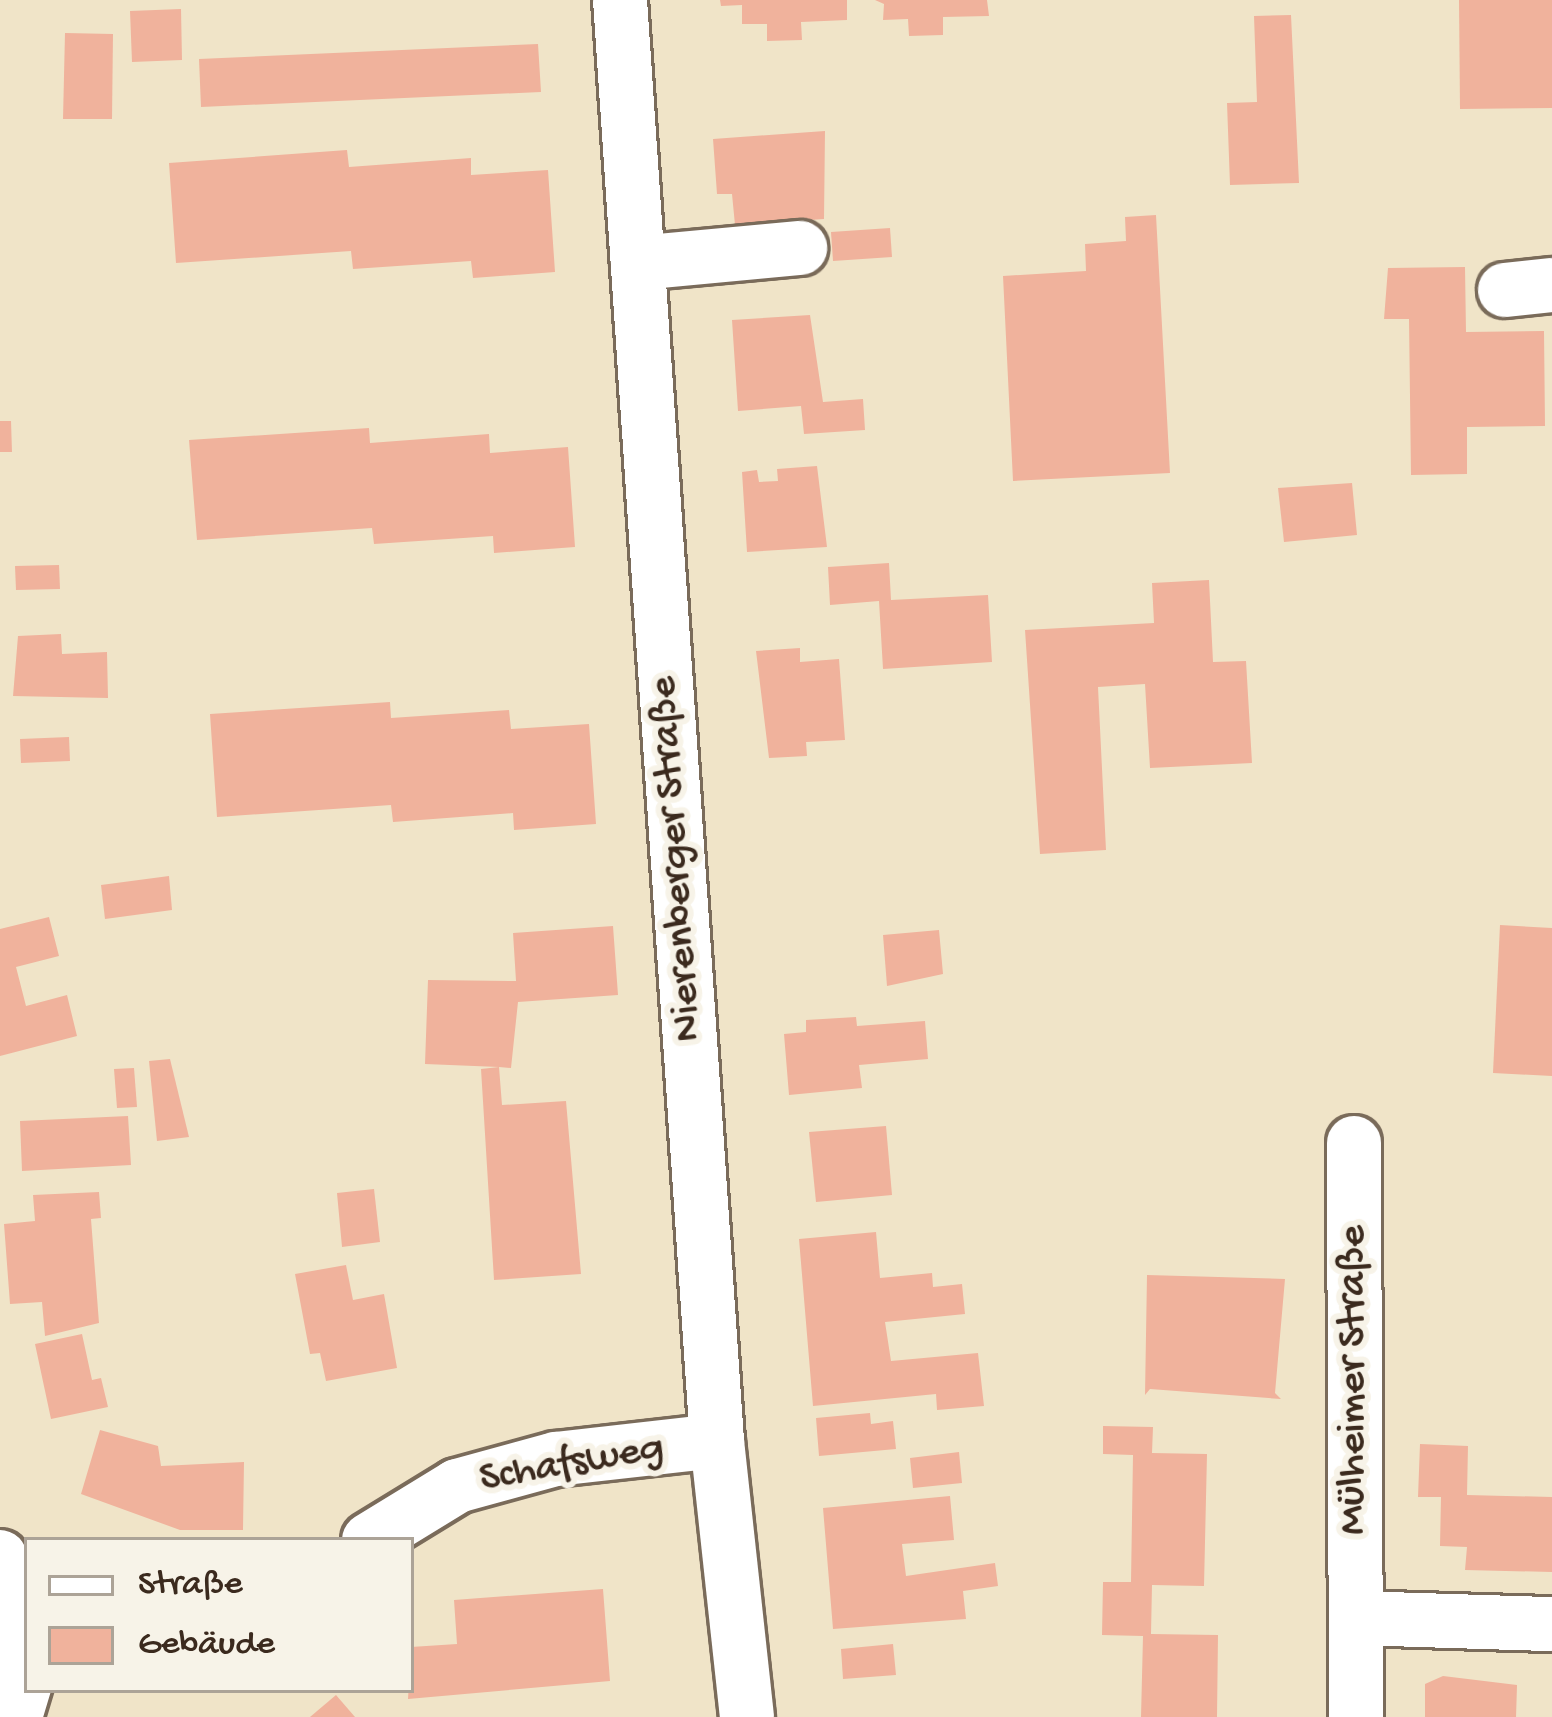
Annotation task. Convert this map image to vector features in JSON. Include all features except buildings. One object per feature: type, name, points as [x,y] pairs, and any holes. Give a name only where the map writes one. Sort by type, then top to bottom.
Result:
[{"type":"street","name":"Nierenberger Straße","points":[[620,0],[717,1441],[747,1717]]},
{"type":"street","points":[[638,262],[800,248]]},
{"type":"street","name":"Mülheimer Straße","points":[[1354,1143],[1356,1717]]},
{"type":"street","name":"Schafsweg","points":[[374,1537],[457,1486],[556,1459],[717,1441]]},
{"type":"street","points":[[0,1558],[24,1664]]},
{"type":"street","points":[[1357,1618],[1552,1624]]},
{"type":"street","points":[[15,1717],[24,1687]]}]
